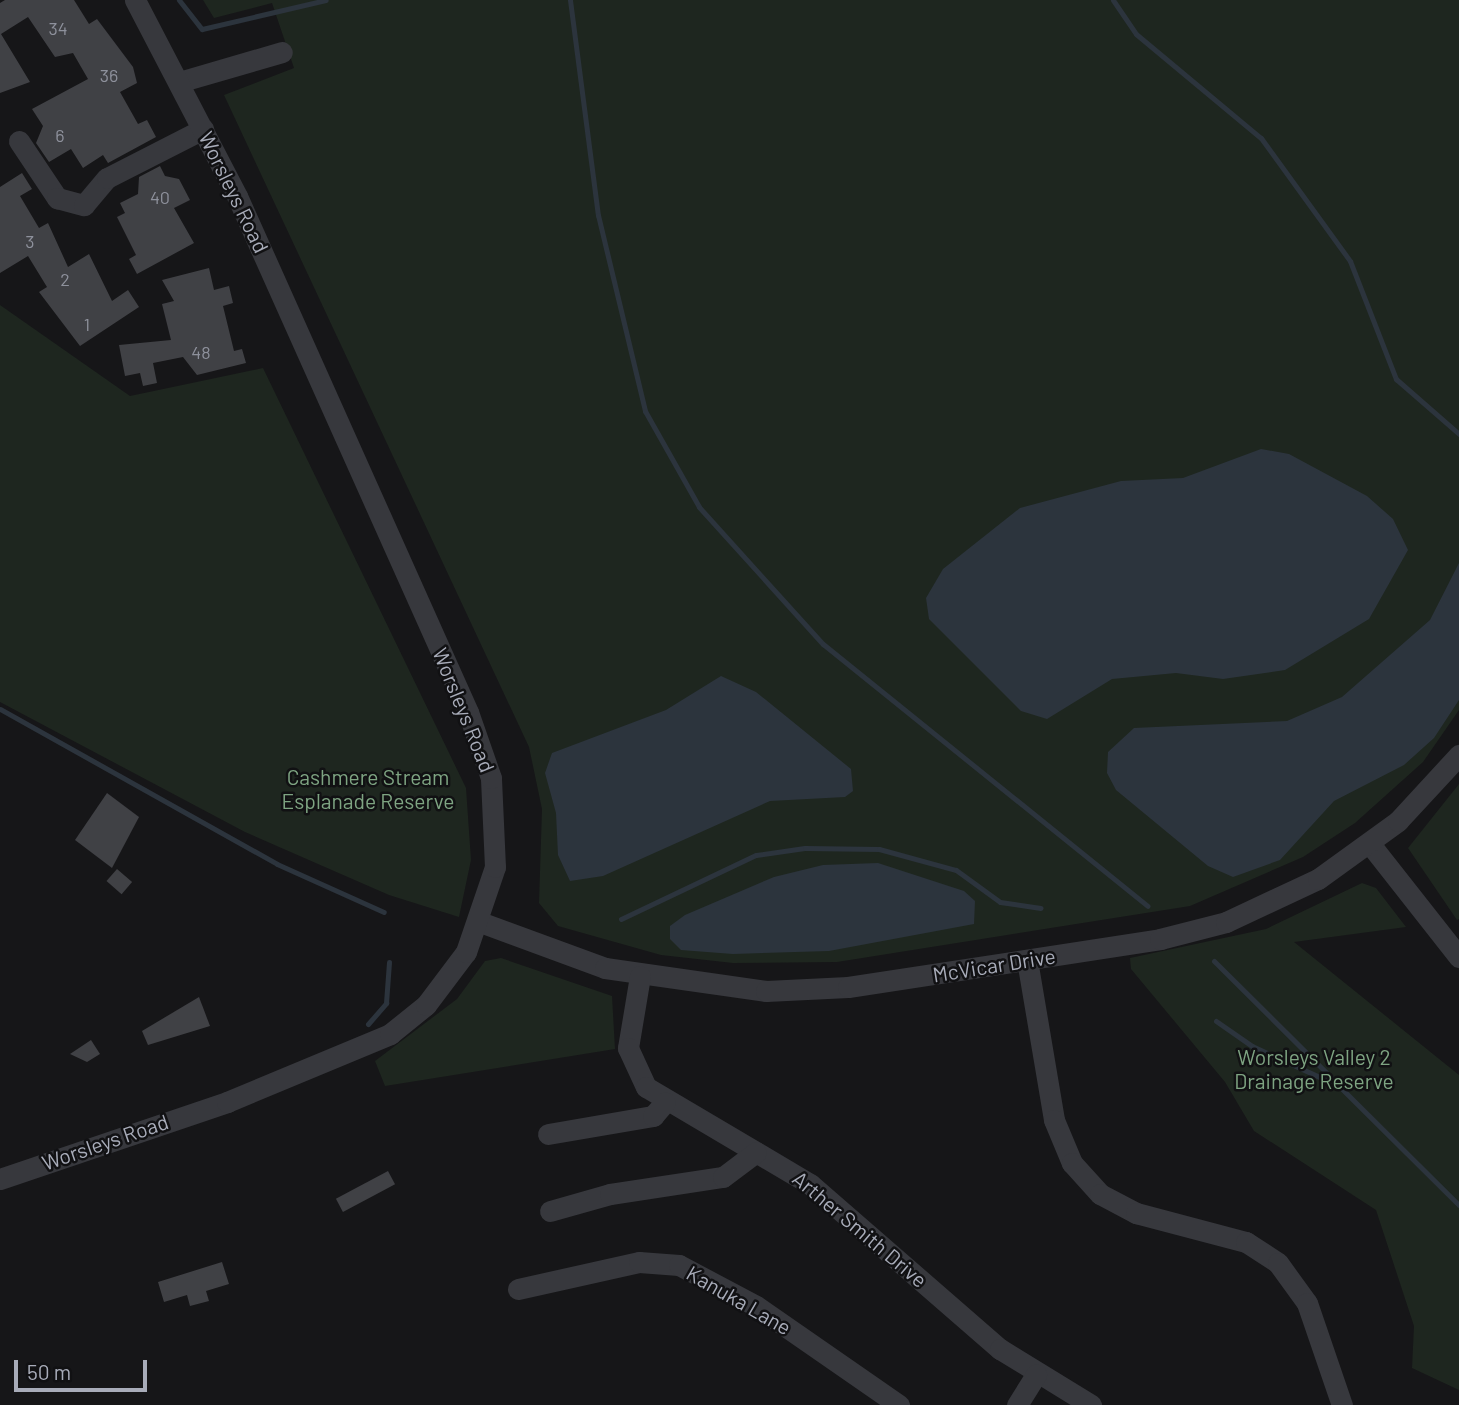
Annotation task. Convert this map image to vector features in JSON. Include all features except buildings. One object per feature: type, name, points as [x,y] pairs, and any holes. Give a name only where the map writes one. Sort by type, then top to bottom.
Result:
[{"type":"street","name":"Worsleys Road","points":[[0,1179],[227,1102],[375,1042],[426,1005],[480,922],[498,838],[484,753],[358,460],[204,129],[135,0]]},
{"type":"street","points":[[179,82],[282,52]]},
{"type":"street","points":[[19,141],[57,198],[84,205],[107,178],[204,129]]},
{"type":"street","name":"McVicar Drive","points":[[480,922],[640,976],[718,988],[804,990],[1027,960],[1226,922],[1288,895],[1370,844],[1459,755]]},
{"type":"street","points":[[1370,844],[1459,957]]},
{"type":"street","points":[[1027,960],[1054,1120],[1072,1163],[1100,1194],[1126,1209],[1246,1242],[1278,1263],[1307,1303],[1342,1405]]},
{"type":"street","name":"Arther Smith Drive","points":[[640,976],[628,1055],[636,1076],[665,1102],[810,1184],[1036,1374],[1091,1405]]},
{"type":"street","points":[[548,1134],[653,1116],[665,1102]]},
{"type":"street","points":[[550,1211],[610,1194],[723,1177],[757,1152]]},
{"type":"street","name":"Kanuka Lane","points":[[518,1289],[639,1262],[679,1265],[756,1306],[899,1405]]},
{"type":"street","points":[[1017,1405],[1036,1374]]},
{"type":"green space","points":[[203,0],[1459,0],[1459,710],[1423,762],[1355,823],[1303,857],[1190,906],[837,962],[733,963],[661,955],[558,926],[539,903],[542,809],[529,747],[224,95],[294,68],[272,3],[214,18]]},
{"type":"green space","name":"Cashmere Stream Esplanade Reserve","points":[[0,305],[130,396],[263,368],[466,788],[471,860],[459,917],[389,895],[245,832],[0,702]]},
{"type":"green space","points":[[1459,784],[1459,919],[1457,920],[1408,848]]},
{"type":"green space","name":"Worsleys Valley 2 Drainage Reserve","points":[[1362,883],[1376,888],[1406,927],[1294,942],[1459,1075],[1459,1390],[1412,1368],[1414,1326],[1376,1210],[1254,1131],[1225,1082],[1131,969],[1130,958],[1266,929]]},
{"type":"green space","points":[[501,958],[612,996],[615,1049],[385,1086],[375,1061],[457,999],[485,961]]},
{"type":"shaded area","points":[[1261,449],[1289,454],[1367,496],[1393,519],[1408,550],[1369,619],[1285,670],[1223,679],[1176,673],[1112,679],[1047,719],[1021,711],[929,619],[926,598],[943,569],[1020,508],[1121,481],[1183,478]]},
{"type":"shaded area","points":[[1459,563],[1459,700],[1434,738],[1404,765],[1334,801],[1280,860],[1233,877],[1208,866],[1116,790],[1107,773],[1108,752],[1134,728],[1287,721],[1342,697],[1430,620]]},
{"type":"shaded area","points":[[721,676],[756,692],[851,769],[853,791],[845,797],[770,801],[603,876],[570,881],[558,855],[556,813],[545,773],[552,753],[666,710]]},
{"type":"shaded area","points":[[878,863],[964,891],[975,901],[974,924],[829,951],[733,954],[681,950],[670,939],[670,926],[685,915],[774,877],[823,865]]},
{"type":"waterway","points":[[179,0],[202,29],[326,0]]},
{"type":"waterway","points":[[570,0],[598,215],[645,411],[699,507],[823,644],[1148,906]]},
{"type":"waterway","points":[[1113,0],[1136,34],[1261,138],[1350,261],[1396,379],[1459,434]]},
{"type":"waterway","points":[[0,709],[277,864],[384,912]]},
{"type":"waterway","points":[[621,919],[756,855],[805,848],[879,849],[956,870],[1000,902],[1041,908]]},
{"type":"waterway","points":[[1214,961],[1337,1083]]},
{"type":"waterway","points":[[368,1024],[386,1003],[389,962]]},
{"type":"waterway","points":[[1216,1021],[1252,1046],[1339,1086],[1459,1205]]}]
